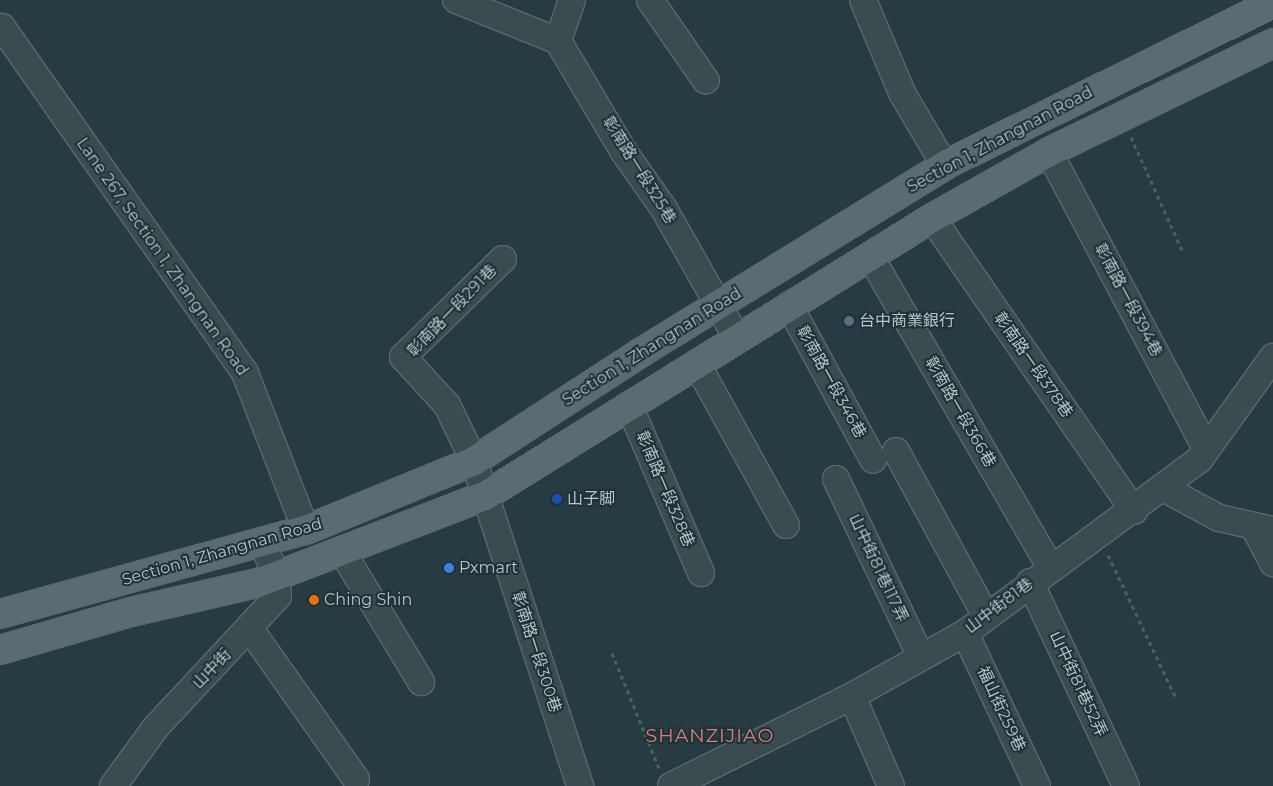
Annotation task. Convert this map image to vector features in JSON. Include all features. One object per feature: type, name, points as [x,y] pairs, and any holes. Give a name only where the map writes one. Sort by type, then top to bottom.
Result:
[{"type":"main road","name":"Section 1, Zhangnan Road","points":[[0,614],[262,544],[306,530],[474,461],[719,304],[945,166],[1166,52],[1273,3]]},
{"type":"main road","name":"Section 1, Zhangnan Road","points":[[0,650],[276,575],[343,553],[485,496],[789,305],[932,218],[1049,152],[1273,43]]},
{"type":"street","points":[[456,0],[558,41],[572,0]]},
{"type":"street","points":[[650,0],[706,81]]},
{"type":"street","points":[[863,0],[902,93],[945,166]]},
{"type":"street","name":"Lane 267, Section 1, Zhangnan Road","points":[[2,27],[245,373],[306,530]]},
{"type":"street","name":"彰南路一段325巷","points":[[558,41],[719,304],[737,338]]},
{"type":"street","name":"彰南路一段394巷","points":[[1049,152],[1206,449]]},
{"type":"street","name":"彰南路一段378巷","points":[[932,218],[1134,512]]},
{"type":"street","name":"彰南路一段366巷","points":[[870,256],[1040,575]]},
{"type":"street","name":"彰南路一段291巷","points":[[474,461],[447,405],[404,357],[503,259]]},
{"type":"street","name":"彰南路一段346巷","points":[[789,305],[986,616]]},
{"type":"street","name":"山中街81巷","points":[[667,782],[852,696],[965,633],[1040,575],[1134,512],[1163,488],[1206,449],[1273,357]]},
{"type":"street","points":[[697,364],[786,525]]},
{"type":"street","name":"彰南路一段328巷","points":[[629,406],[701,574]]},
{"type":"street","name":"彰南路一段300巷","points":[[474,461],[580,786]]},
{"type":"street","name":"山中街81巷117弄","points":[[836,479],[921,657]]},
{"type":"street","points":[[1163,488],[1219,518],[1264,529],[1273,564]]},
{"type":"street","name":"山中街","points":[[113,786],[156,727],[250,629],[278,596],[276,575],[262,544]]},
{"type":"street","points":[[343,553],[421,682]]},
{"type":"street","name":"山中街81巷52弄","points":[[1040,575],[1126,786]]},
{"type":"street","points":[[250,629],[356,779]]},
{"type":"street","name":"福山街259巷","points":[[965,633],[1037,786]]},
{"type":"street","points":[[852,696],[891,786]]},
{"type":"path","points":[[1122,117],[1182,250]]},
{"type":"path","points":[[1098,535],[1176,698]]},
{"type":"path","points":[[612,653],[667,782]]},
{"type":"place","name":"台中商業銀行","points":[[849,321]]},
{"type":"place","name":"山子脚","points":[[557,499]]},
{"type":"place","name":"Pxmart","points":[[449,568]]},
{"type":"place","name":"Ching Shin","points":[[314,600]]},
{"type":"district","name":"SHANZIJIAO","points":[[710,736]]}]
